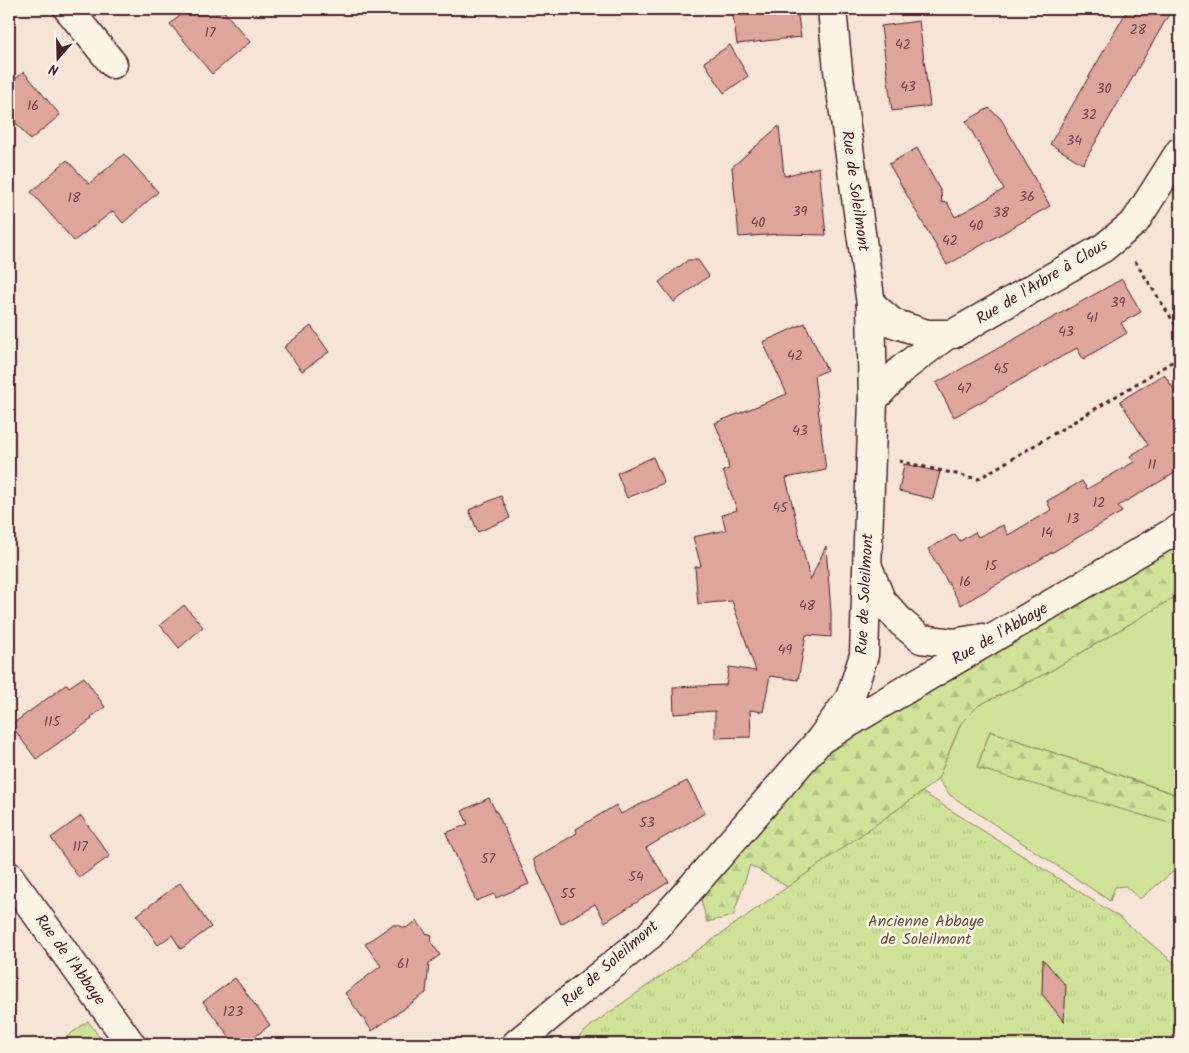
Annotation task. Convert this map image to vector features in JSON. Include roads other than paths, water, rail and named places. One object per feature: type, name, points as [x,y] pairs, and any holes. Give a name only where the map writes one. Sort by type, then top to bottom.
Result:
[{"type":"street","points":[[68,9],[113,64]]},
{"type":"street","name":"Rue de Soleilmont","points":[[516,1044],[650,934],[820,740],[850,698],[864,655],[872,454],[871,304],[838,70],[832,9]]},
{"type":"street","name":"Rue de l'Arbre à Clous","points":[[871,304],[893,323],[927,334],[953,334],[1103,248],[1135,222],[1180,151]]},
{"type":"street","points":[[873,400],[902,369],[948,334]]},
{"type":"street","name":"Rue de l'Abbaye","points":[[820,740],[1180,528]]},
{"type":"street","points":[[868,568],[881,600],[920,639],[953,643],[996,636]]},
{"type":"street","name":"Rue de l'Abbaye","points":[[9,876],[131,1044]]},
{"type":"park label","name":"Ancienne Abbaye de Soleilmont","points":[[926,930]]}]
